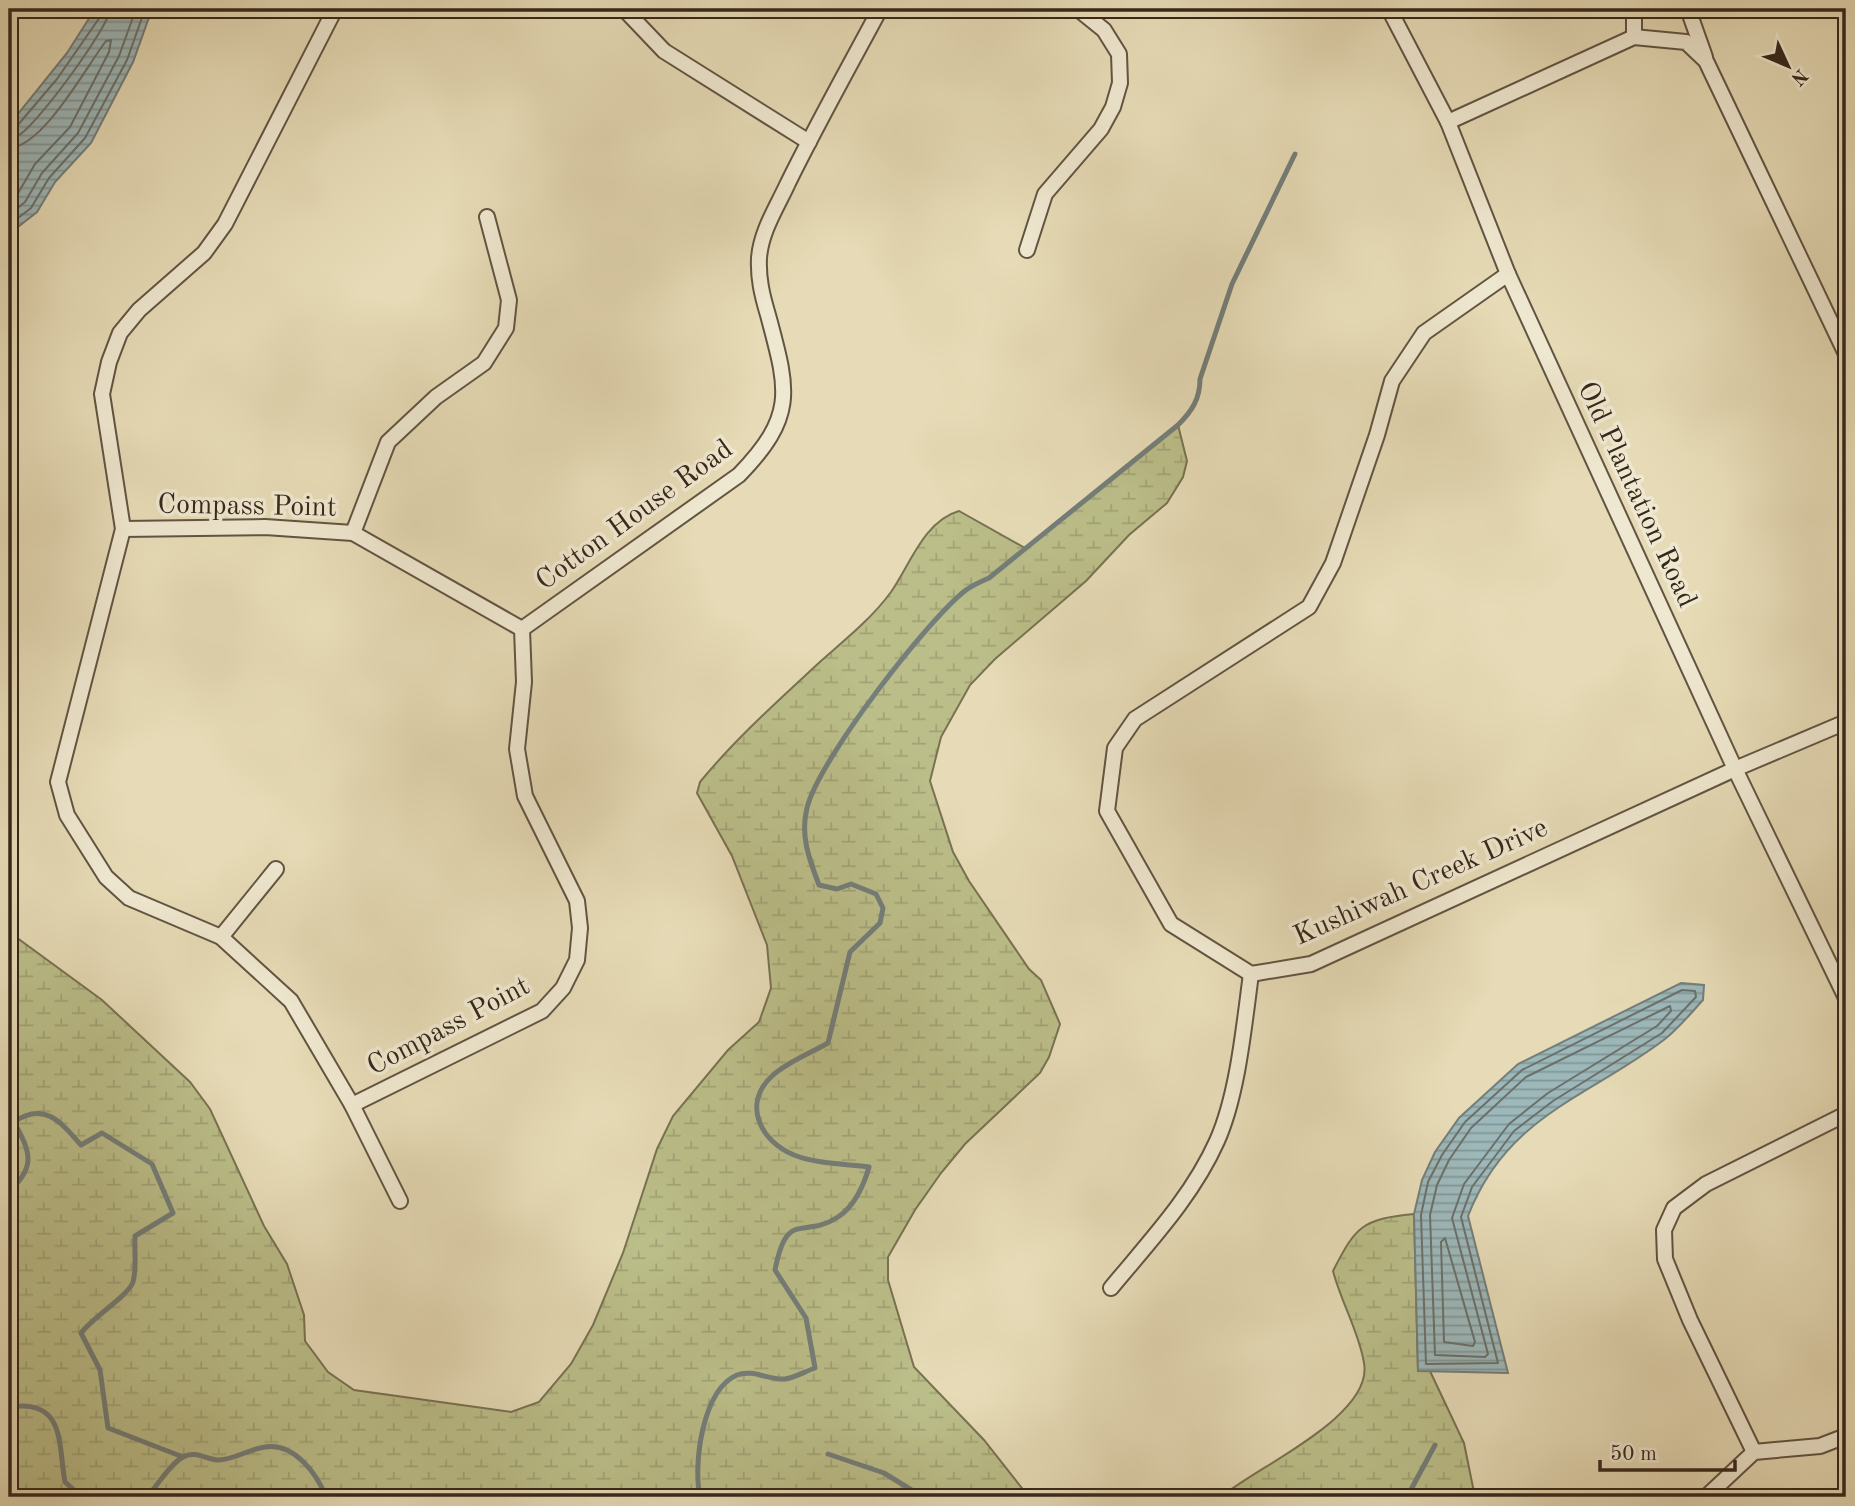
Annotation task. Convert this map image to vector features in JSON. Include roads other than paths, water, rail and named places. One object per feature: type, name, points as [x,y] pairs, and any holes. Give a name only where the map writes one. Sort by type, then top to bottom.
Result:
[{"type":"street","points":[[335,9],[225,224],[204,253],[139,310],[120,333],[108,362],[102,394],[123,529],[58,782],[66,814],[106,877],[129,898],[221,937],[291,1001],[352,1105],[400,1200]]},
{"type":"street","points":[[624,9],[664,51],[808,142]]},
{"type":"street","name":"Cotton House Road","points":[[522,629],[739,475],[761,451],[775,427],[782,405],[784,377],[759,282],[759,255],[767,228],[808,142],[880,9]]},
{"type":"street","points":[[1027,250],[1045,194],[1101,129],[1113,107],[1120,83],[1119,54],[1104,30],[1078,9]]},
{"type":"street","name":"Old Plantation Road","points":[[1389,9],[1448,122],[1508,274],[1735,769],[1846,998]]},
{"type":"street","points":[[1634,37],[1634,16],[1637,9]]},
{"type":"street","points":[[1688,9],[1706,61],[1846,354]]},
{"type":"street","points":[[1448,122],[1634,37],[1686,41],[1706,61]]},
{"type":"street","points":[[353,534],[388,442],[436,397],[484,363],[506,328],[509,300],[487,217]]},
{"type":"street","points":[[1111,1288],[1182,1202],[1218,1140],[1238,1065],[1251,974],[1171,924],[1107,811],[1115,748],[1135,719],[1309,607],[1332,563],[1377,435],[1392,381],[1424,333],[1508,274]]},
{"type":"street","name":"Compass Point","points":[[123,529],[265,527],[353,534],[522,629],[524,682],[517,749],[525,796],[577,901],[577,960],[563,988],[542,1012],[352,1105]]},
{"type":"street","name":"Kushiwah Creek Drive","points":[[1251,974],[1311,964],[1735,769],[1846,722]]},
{"type":"street","points":[[221,937],[275,869]]},
{"type":"street","points":[[1754,1452],[1690,1320],[1665,1259],[1664,1230],[1674,1208],[1706,1184],[1846,1114]]},
{"type":"street","points":[[1706,1497],[1754,1452],[1819,1446],[1846,1436]]},
{"type":"water","points":[[95,9],[152,9],[133,62],[91,143],[55,182],[37,212],[9,234],[9,125],[67,53]]},
{"type":"water","points":[[1681,983],[1704,985],[1703,1000],[1685,1020],[1665,1039],[1527,1131],[1504,1154],[1485,1182],[1468,1216],[1508,1373],[1418,1371],[1414,1214],[1422,1180],[1435,1152],[1459,1118],[1518,1064]]},
{"type":"waterway","points":[[700,1497],[699,1448],[708,1412],[725,1383],[743,1373],[785,1379],[815,1368],[806,1318],[775,1270],[780,1251],[791,1232],[826,1223],[844,1213],[858,1195],[869,1167],[821,1162],[782,1149],[764,1131],[757,1110],[758,1098],[772,1076],[828,1043],[850,952],[880,923],[883,908],[876,894],[851,884],[837,889],[819,885],[805,837],[805,818],[815,786],[876,693],[948,606],[966,590],[989,578],[1187,415],[1197,399],[1200,379],[1232,284],[1295,154]]},
{"type":"waterway","points":[[9,1191],[24,1174],[28,1158],[14,1122],[34,1114],[43,1114],[59,1122],[81,1145],[102,1133],[152,1164],[173,1213],[135,1236],[135,1265],[130,1288],[81,1333],[100,1370],[108,1428],[183,1457]]},
{"type":"waterway","points":[[9,1407],[27,1406],[41,1410],[50,1417],[56,1427],[65,1482],[82,1497]]},
{"type":"waterway","points":[[1407,1497],[1435,1445]]},
{"type":"waterway","points":[[147,1497],[183,1457],[196,1455],[219,1460],[265,1447],[285,1449],[295,1455],[317,1479],[326,1497]]},
{"type":"waterway","points":[[828,1454],[884,1473],[923,1497]]}]
